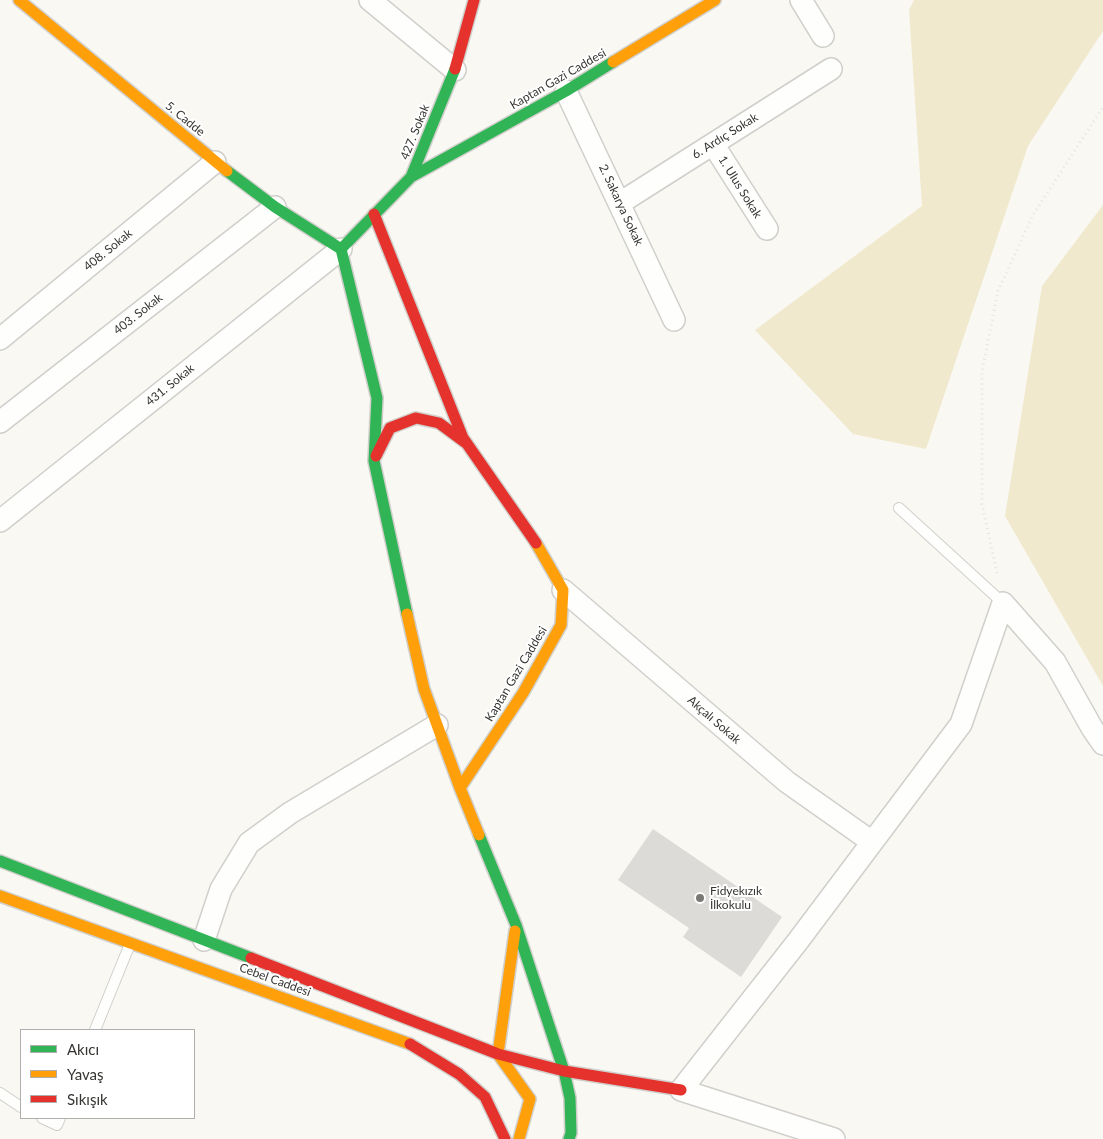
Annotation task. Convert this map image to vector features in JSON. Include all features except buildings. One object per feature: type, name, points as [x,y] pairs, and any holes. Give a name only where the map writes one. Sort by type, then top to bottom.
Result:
[{"type":"main road","name":"5. Cadde","points":[[19,0],[215,162],[275,207],[341,249]]},
{"type":"main road","name":"427. Sokak","points":[[341,249],[411,177],[455,70],[474,0]]},
{"type":"main road","name":"Kaptan Gazi Caddesi","points":[[411,177],[566,91],[715,0]]},
{"type":"main road","points":[[374,214],[466,442],[536,543],[563,590]]},
{"type":"main road","points":[[341,249],[377,398],[374,461],[424,689],[460,788],[516,925],[564,1070],[570,1098],[569,1138]]},
{"type":"main road","points":[[374,461],[390,428],[416,418],[439,423],[466,442]]},
{"type":"main road","name":"Kaptan Gazi Caddesi","points":[[460,788],[523,693],[561,625],[563,590]]},
{"type":"main road","name":"Cebel Caddesi","points":[[0,860],[498,1054],[564,1070],[681,1090]]},
{"type":"main road","name":"Cebel Caddesi","points":[[0,896],[410,1043],[459,1074],[485,1097],[505,1139]]},
{"type":"main road","points":[[516,925],[498,1054],[530,1099],[519,1139]]},
{"type":"street","points":[[370,0],[455,70]]},
{"type":"street","points":[[801,0],[823,36]]},
{"type":"street","name":"6. Ardıç Sokak","points":[[620,203],[831,69]]},
{"type":"street","name":"2. Sakarya Sokak","points":[[566,91],[674,320]]},
{"type":"street","name":"1. Ulus Sokak","points":[[713,144],[767,229]]},
{"type":"street","name":"408. Sokak","points":[[0,338],[215,162]]},
{"type":"street","name":"403. Sokak","points":[[4,410],[275,207]]},
{"type":"street","name":"431. Sokak","points":[[0,521],[341,249]]},
{"type":"street","name":"Akçalı Sokak","points":[[563,590],[787,782],[872,842]]},
{"type":"street","points":[[834,1139],[681,1090],[798,941],[961,724],[1003,603],[1055,662],[1103,744]]},
{"type":"street","points":[[204,940],[221,889],[249,843],[290,813],[437,725]]},
{"type":"lane","points":[[899,508],[1003,603]]},
{"type":"lane","points":[[95,1029],[131,943]]},
{"type":"lane","points":[[0,1093],[20,1106]]},
{"type":"lane","points":[[44,1119],[57,1125],[60,1119]]},
{"type":"path","points":[[1003,603],[982,504],[982,372],[998,291],[1033,216],[1103,107]]},
{"type":"shaded area","points":[[914,0],[1103,0],[1103,31],[1028,146],[926,449],[853,434],[755,330],[922,206],[909,10]]},
{"type":"shaded area","points":[[1103,205],[1103,686],[1005,516],[1042,286]]},
{"type":"traffic: fast","points":[[411,177],[566,91],[613,62]]},
{"type":"traffic: fast","points":[[341,249],[411,177],[455,69]]},
{"type":"traffic: fast","points":[[227,171],[275,207],[341,249]]},
{"type":"traffic: fast","points":[[341,249],[377,398],[374,461],[407,614]]},
{"type":"traffic: fast","points":[[479,835],[516,925],[564,1071],[570,1098],[571,1133],[569,1139]]},
{"type":"traffic: fast","points":[[0,861],[251,958]]},
{"type":"traffic: slow","points":[[19,0],[227,171]]},
{"type":"traffic: slow","points":[[613,62],[715,0]]},
{"type":"traffic: slow","points":[[460,788],[523,693],[561,625],[563,590],[536,543]]},
{"type":"traffic: slow","points":[[407,614],[424,689],[479,835]]},
{"type":"traffic: slow","points":[[0,896],[410,1044]]},
{"type":"traffic: slow","points":[[515,931],[498,1054],[530,1099],[519,1139]]},
{"type":"traffic: jam","points":[[455,69],[474,0]]},
{"type":"traffic: jam","points":[[374,214],[463,438],[536,543]]},
{"type":"traffic: jam","points":[[376,456],[390,428],[416,418],[439,423],[466,443]]},
{"type":"traffic: jam","points":[[251,958],[498,1054],[564,1071],[681,1090]]},
{"type":"traffic: jam","points":[[410,1044],[459,1074],[485,1097],[505,1139]]},
{"type":"place","name":"Fidyekızık İlkokulu","points":[[700,898]]}]
